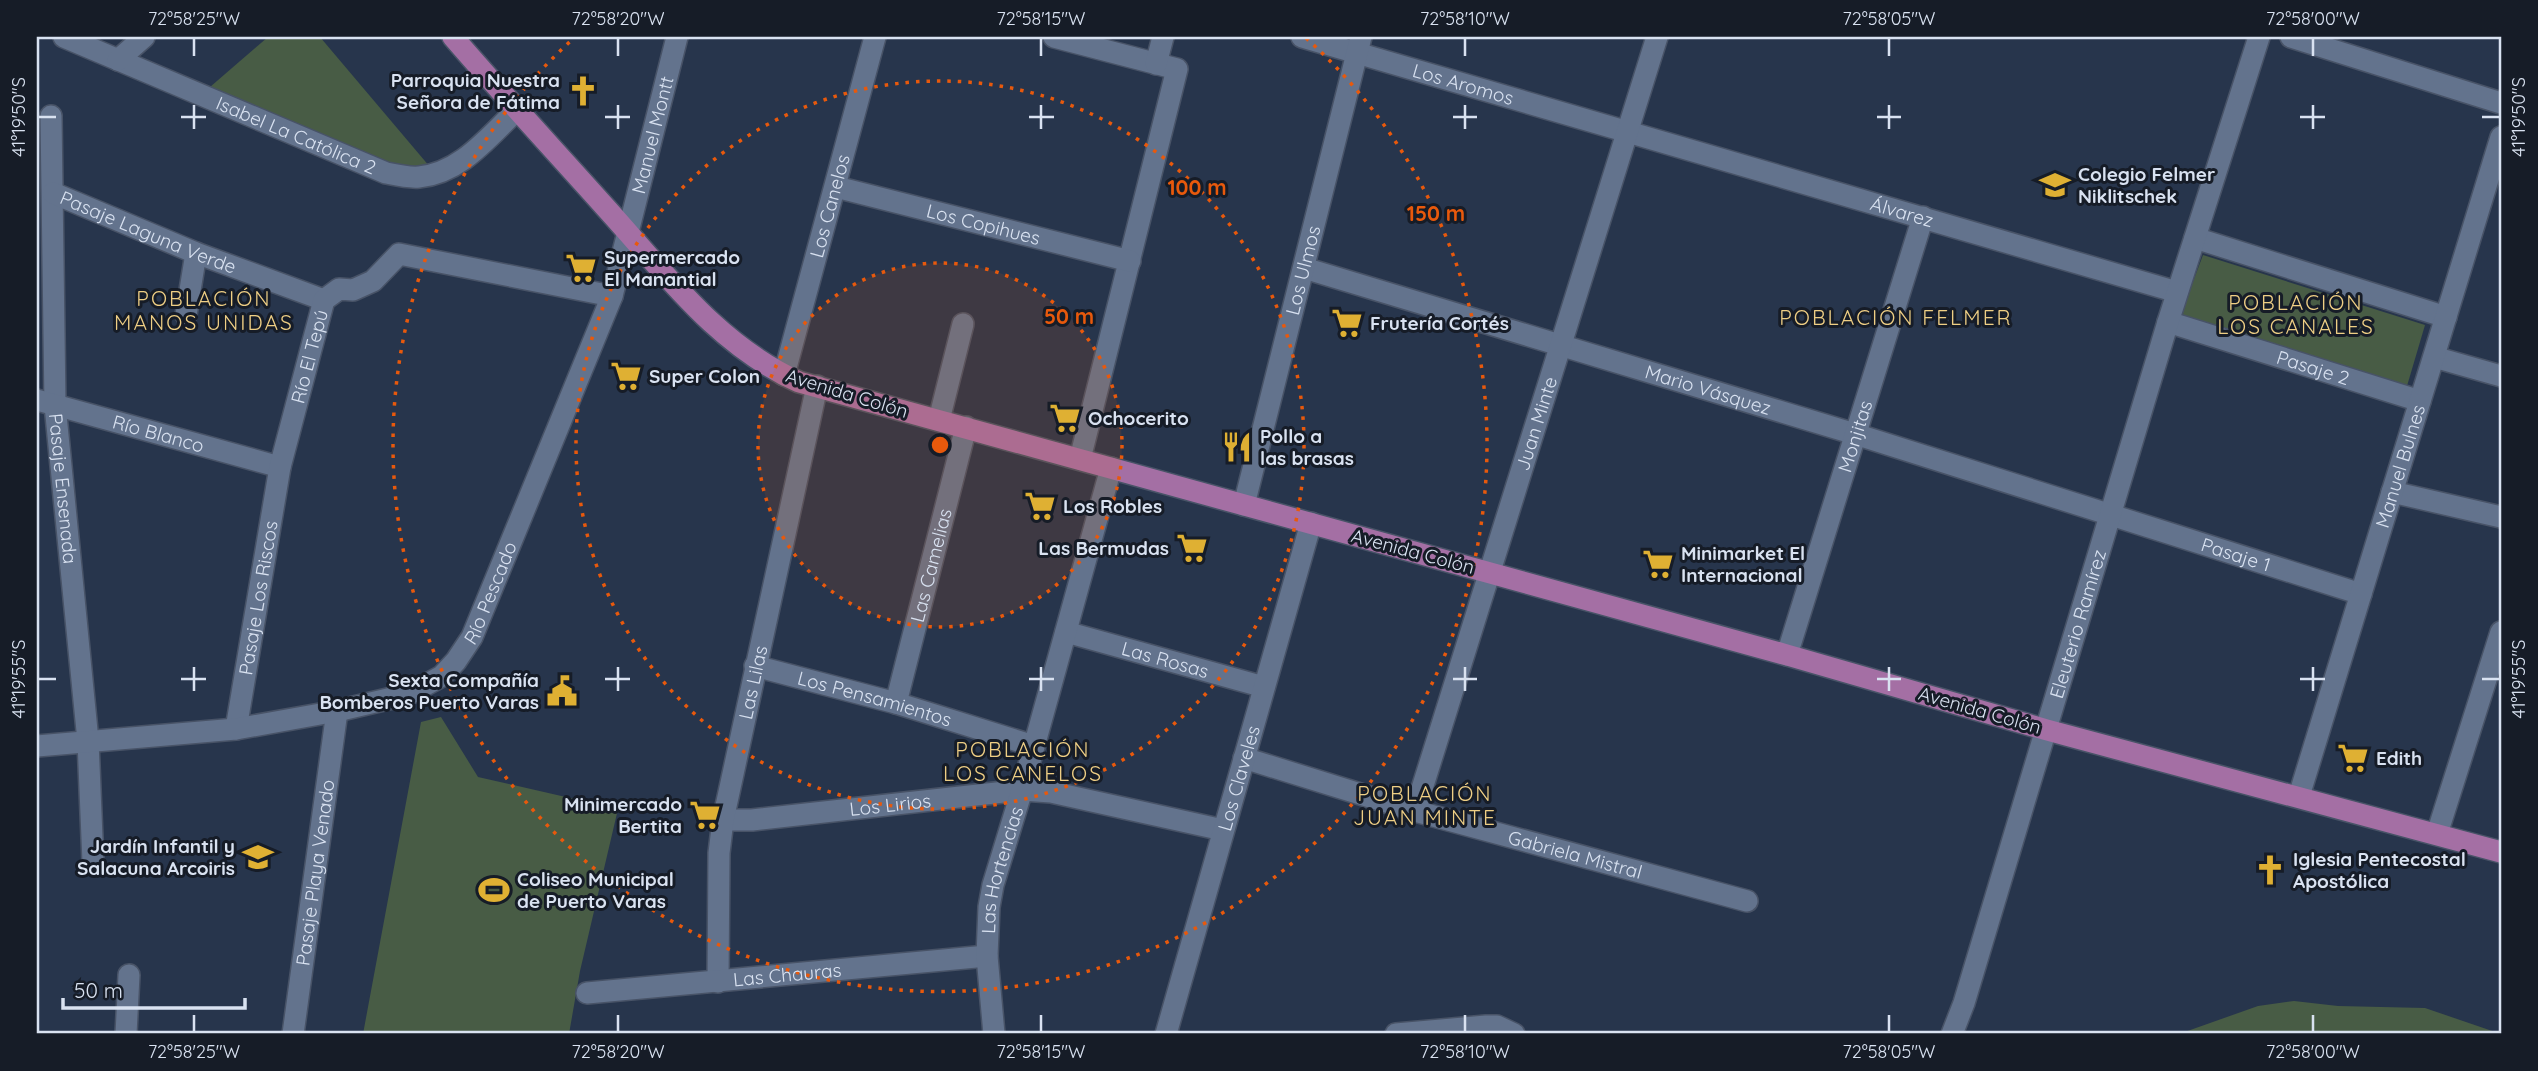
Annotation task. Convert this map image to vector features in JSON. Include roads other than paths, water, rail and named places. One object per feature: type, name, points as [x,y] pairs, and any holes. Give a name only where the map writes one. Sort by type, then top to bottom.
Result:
[{"type":"main road","name":"Avenida Colón","points":[[453,37],[682,296],[735,342],[784,375],[2047,730],[2501,852]]},
{"type":"street","name":"Isabel La Católica 2","points":[[64,37],[386,173],[416,177],[438,174],[456,166],[517,110]]},
{"type":"street","points":[[118,60],[144,37]]},
{"type":"street","name":"Manuel Montt","points":[[629,234],[677,37]]},
{"type":"street","name":"Los Canelos","points":[[784,375],[875,37]]},
{"type":"street","points":[[1054,37],[1178,69],[1080,459]]},
{"type":"street","points":[[1156,64],[1163,37]]},
{"type":"street","name":"Los Aromos","points":[[1302,37],[1359,45],[1627,130]]},
{"type":"street","name":"Juan Minte","points":[[1415,811],[1657,37]]},
{"type":"street","name":"Eleuterio Ramírez","points":[[1952,1034],[1964,1003],[2047,730],[2177,292],[2259,37]]},
{"type":"street","points":[[2291,37],[2501,103]]},
{"type":"street","name":"Los Ulmos","points":[[1244,505],[1359,45]]},
{"type":"street","name":"Pasaje Ensenada","points":[[51,116],[53,193],[46,402],[88,741],[93,862]]},
{"type":"street","name":"Álvarez","points":[[1627,130],[2177,292]]},
{"type":"street","name":"Manuel Bulnes","points":[[2298,796],[2501,137]]},
{"type":"street","name":"Los Copihues","points":[[836,187],[1130,261]]},
{"type":"street","name":"Pasaje Laguna Verde","points":[[53,193],[196,253],[324,300]]},
{"type":"street","name":"Monjitas","points":[[1787,655],[1923,217]]},
{"type":"street","name":"Río Pescado","points":[[37,746],[236,729],[337,711],[409,694],[442,676],[472,636],[612,296],[629,234]]},
{"type":"street","points":[[2195,238],[2446,317]]},
{"type":"street","points":[[186,315],[196,253]]},
{"type":"street","name":"Río El Tepú","points":[[279,467],[324,300],[339,289],[353,290],[373,281],[398,254],[612,296]]},
{"type":"street","name":"Mario Vásquez","points":[[1304,268],[1856,434],[2111,516]]},
{"type":"street","name":"Pasaje 2","points":[[2168,322],[2420,401]]},
{"type":"street","points":[[939,420],[963,324]]},
{"type":"street","points":[[2434,357],[2501,376]]},
{"type":"street","name":"Las Lilas","points":[[718,982],[719,853],[723,820],[817,386]]},
{"type":"street","name":"Río Blanco","points":[[46,402],[279,467]]},
{"type":"street","name":"Las Camelias","points":[[897,703],[966,427]]},
{"type":"street","name":"Pasaje Los Riscos","points":[[236,729],[279,467]]},
{"type":"street","name":"Las Hortencias","points":[[994,1034],[987,956],[989,907],[993,885],[1111,468]]},
{"type":"street","points":[[2392,492],[2501,517]]},
{"type":"street","name":"Pasaje 1","points":[[2111,516],[2361,594]]},
{"type":"street","name":"Los Claveles","points":[[1166,1034],[1311,523]]},
{"type":"street","name":"Las Rosas","points":[[1066,632],[1264,687]]},
{"type":"street","points":[[2437,835],[2501,632]]},
{"type":"street","name":"Los Pensamientos","points":[[755,667],[897,703],[1034,746]]},
{"type":"street","name":"Pasaje Playa Venado","points":[[293,1034],[337,711]]},
{"type":"street","name":"Gabriela Mistral","points":[[1244,758],[1415,811],[1746,901]]},
{"type":"street","name":"Los Lirios","points":[[723,820],[752,820],[1022,790],[1051,792],[1223,830]]},
{"type":"street","name":"Las Chauras","points":[[587,993],[987,956]]},
{"type":"street","points":[[126,1034],[129,975]]},
{"type":"street","points":[[1396,1034],[1486,1026],[1497,1026],[1514,1034]]},
{"type":"place","name":"Parroquia Nuestra Señora de Fátima","points":[[583,91]]},
{"type":"place","name":"Colegio Felmer Niklitschek","points":[[2055,185]]},
{"type":"place","name":"Supermercado El Manantial","points":[[581,268]]},
{"type":"place","name":"Frutería Cortés","points":[[1347,323]]},
{"type":"place","name":"Super Colon","points":[[626,376]]},
{"type":"place","name":"Ochocerito","points":[[1065,418]]},
{"type":"place","name":"Pollo a las brasas","points":[[1237,447]]},
{"type":"place","name":"Los Robles","points":[[1040,506]]},
{"type":"place","name":"Las Bermudas","points":[[1192,548]]},
{"type":"place","name":"Minimarket El Internacional","points":[[1658,564]]},
{"type":"place","name":"Sexta Compañía Bomberos Puerto Varas","points":[[562,691]]},
{"type":"place","name":"Edith","points":[[2353,758]]},
{"type":"place","name":"Minimercado Bertita","points":[[705,815]]},
{"type":"place","name":"Jardín Infantil y Salacuna Arcoiris","points":[[258,857]]},
{"type":"place","name":"Iglesia Pentecostal Apostólica","points":[[2270,870]]},
{"type":"place","name":"Coliseo Municipal de Puerto Varas","points":[[494,890]]},
{"type":"district","name":"POBLACIÓN MANOS UNIDAS","points":[[204,311]]},
{"type":"district","name":"POBLACIÓN LOS CANALES","points":[[2296,315]]},
{"type":"district","name":"POBLACIÓN FELMER","points":[[1896,318]]},
{"type":"district","name":"POBLACIÓN LOS CANELOS","points":[[1023,762]]},
{"type":"district","name":"POBLACIÓN JUAN MINTE","points":[[1425,806]]}]
